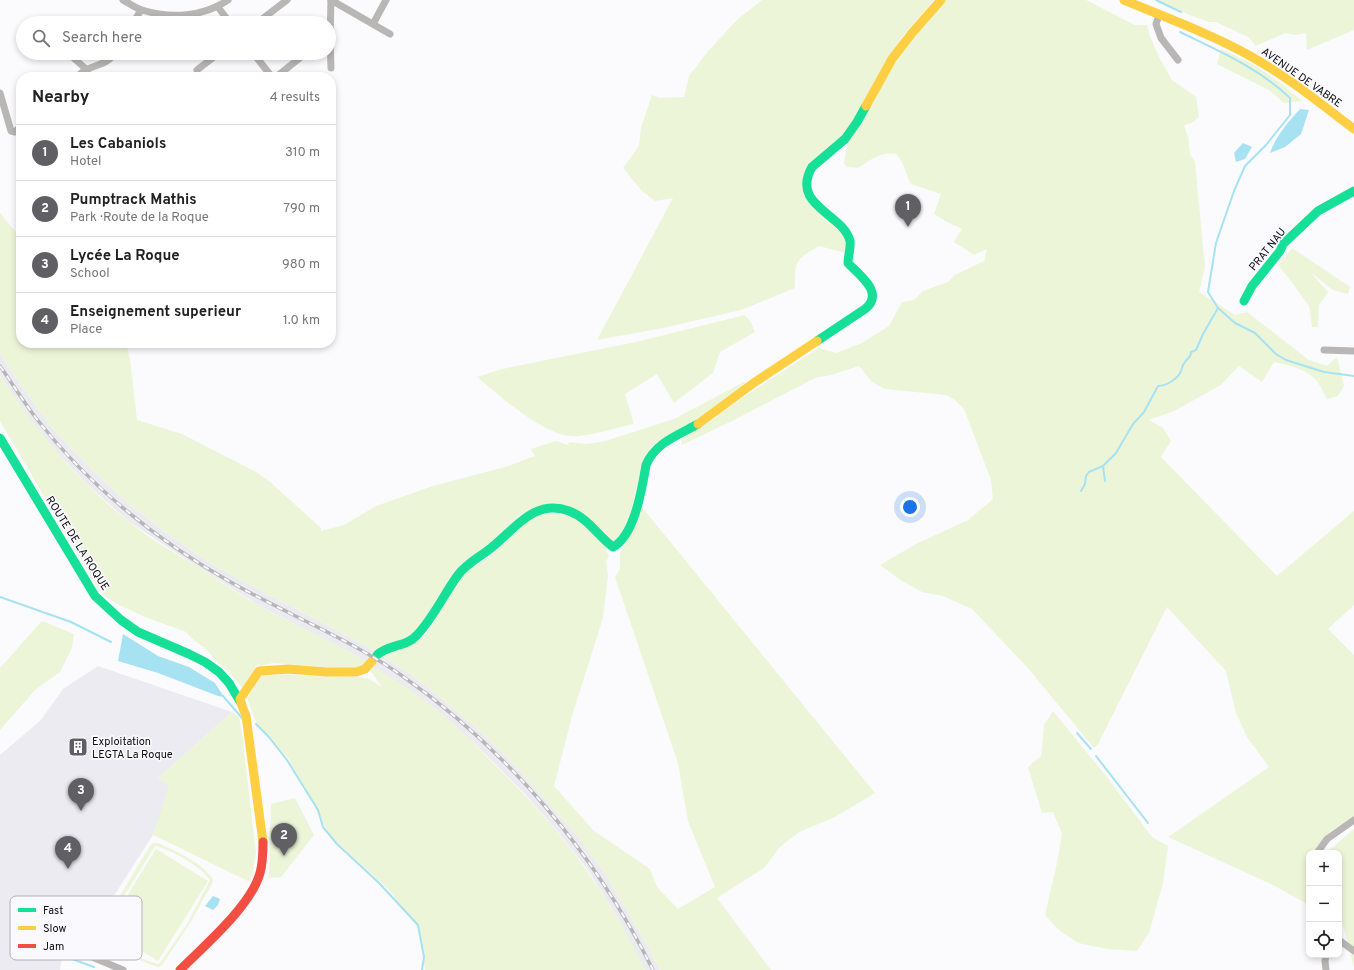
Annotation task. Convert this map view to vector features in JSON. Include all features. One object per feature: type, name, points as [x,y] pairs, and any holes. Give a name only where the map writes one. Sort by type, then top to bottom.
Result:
[{"type":"street","points":[[123,0],[141,10],[157,14],[178,16],[200,13],[218,6],[228,0]]},
{"type":"street","points":[[266,16],[287,0]]},
{"type":"street","points":[[331,16],[332,0],[390,34]]},
{"type":"street","points":[[373,24],[386,0]]},
{"type":"street","points":[[240,699],[254,676],[259,671],[271,668],[320,672],[354,672],[363,670],[369,666],[382,649],[407,643],[416,638],[459,573],[494,545],[521,519],[535,512],[549,508],[563,509],[576,514],[597,530],[609,544],[613,547],[617,547],[624,540],[636,509],[646,465],[649,458],[660,445],[702,421],[755,382],[865,309],[872,302],[874,296],[869,285],[853,270],[848,263],[850,241],[844,229],[814,204],[808,194],[806,180],[814,165],[844,141],[859,122],[886,68],[908,36],[941,0]]},
{"type":"street","name":"AVENUE DE VABRE","points":[[1124,0],[1252,57],[1288,80],[1354,129]]},
{"type":"street","points":[[218,6],[225,16]]},
{"type":"street","points":[[137,16],[141,10]]},
{"type":"street","points":[[1159,15],[1156,24],[1161,38],[1178,60]]},
{"type":"street","points":[[76,60],[86,69]]},
{"type":"street","points":[[83,72],[86,69],[105,63],[109,60]]},
{"type":"street","points":[[197,70],[210,60]]},
{"type":"street","points":[[259,60],[268,72]]},
{"type":"street","points":[[282,72],[297,60]]},
{"type":"street","points":[[331,60],[332,68]]},
{"type":"street","points":[[0,93],[11,131],[16,131]]},
{"type":"street","name":"PRAT NAU","points":[[1244,301],[1252,286],[1280,251],[1283,244],[1318,211],[1354,191]]},
{"type":"street","points":[[1324,350],[1354,351]]},
{"type":"street","name":"ROUTE DE LA ROQUE","points":[[0,438],[95,596],[121,620],[138,632],[205,662],[218,672],[240,699],[246,716],[263,836],[263,858],[260,874],[254,888],[237,913],[180,970]]},
{"type":"street","points":[[1319,850],[1327,839],[1354,820]]},
{"type":"street","points":[[1342,942],[1354,951]]},
{"type":"street","points":[[1325,958],[1326,970]]},
{"type":"street","points":[[100,960],[123,970]]},
{"type":"shaded area","points":[[0,353],[52,428],[91,469],[129,504],[169,535],[213,565],[333,628],[371,649],[409,673],[475,727],[510,760],[578,837],[606,875],[660,970],[645,970],[613,910],[587,869],[557,831],[522,791],[475,744],[434,708],[359,657],[258,605],[128,521],[87,484],[49,444],[16,401],[0,375]]},
{"type":"shaded area","points":[[98,666],[232,712],[158,778],[170,786],[153,835],[114,896],[10,896],[10,960],[62,960],[60,970],[0,970],[0,755],[41,720],[63,689]]},
{"type":"green space","points":[[762,0],[934,0],[901,38],[855,121],[803,182],[845,235],[846,253],[819,246],[801,258],[798,262],[795,272],[795,288],[741,310],[663,328],[597,340],[673,198],[655,201],[642,191],[623,168],[639,146],[641,128],[652,95],[660,98],[684,97],[689,76],[709,50],[738,19]]},
{"type":"green space","points":[[946,0],[1086,0],[1135,25],[1147,25],[1158,55],[1172,80],[1196,97],[1199,117],[1192,123],[1184,125],[1188,137],[1190,154],[1195,162],[1205,267],[1199,292],[1235,315],[1247,312],[1309,360],[1327,366],[1337,357],[1344,386],[1338,396],[1327,399],[1315,379],[1304,371],[1294,367],[1274,362],[1262,382],[1239,366],[1221,385],[1174,411],[1149,420],[1163,428],[1171,441],[1161,457],[1277,576],[1354,511],[1354,605],[1328,629],[1354,655],[1354,817],[1330,832],[1315,850],[1306,850],[1306,903],[1273,885],[1168,837],[1269,767],[1247,737],[1236,713],[1226,671],[1167,607],[1098,744],[1094,748],[1027,667],[972,609],[943,596],[922,592],[902,581],[880,565],[916,544],[968,520],[993,499],[991,480],[964,409],[955,400],[946,395],[885,389],[872,382],[859,366],[831,375],[815,378],[682,445],[681,440],[819,348],[836,353],[862,343],[889,326],[902,302],[914,300],[923,291],[948,282],[955,275],[984,261],[987,249],[974,255],[954,242],[962,229],[934,214],[941,194],[911,184],[899,157],[896,154],[891,153],[881,155],[871,159],[858,168],[847,167],[844,163],[848,139],[890,69],[912,39]]},
{"type":"green space","points":[[1158,0],[1354,0],[1354,30],[1307,50],[1306,33],[1295,35],[1285,33],[1256,46],[1248,37],[1216,22],[1209,22],[1187,14]]},
{"type":"green space","points":[[1221,49],[1251,63],[1279,82],[1302,101],[1284,103],[1269,90],[1217,64]]},
{"type":"green space","points":[[0,213],[16,232],[16,348],[127,348],[130,359],[137,420],[182,434],[256,472],[269,481],[321,528],[321,531],[344,525],[376,506],[433,486],[505,467],[535,456],[531,449],[556,441],[568,445],[569,442],[586,444],[602,442],[674,419],[744,382],[747,383],[697,422],[679,433],[653,445],[647,455],[641,471],[628,522],[623,533],[616,542],[607,538],[581,512],[567,506],[551,504],[537,507],[519,516],[493,541],[460,568],[416,631],[408,638],[400,641],[404,647],[420,640],[428,631],[454,588],[468,570],[489,557],[525,522],[538,515],[549,513],[565,515],[577,519],[604,543],[609,557],[606,561],[608,576],[603,618],[572,716],[554,786],[594,831],[650,869],[657,887],[678,909],[715,887],[688,821],[678,763],[615,577],[620,569],[620,553],[628,539],[641,506],[875,793],[835,817],[799,832],[780,847],[764,868],[717,898],[771,970],[660,970],[606,875],[578,837],[510,760],[475,727],[409,673],[371,649],[333,628],[213,565],[169,535],[129,504],[91,469],[52,428],[0,353]]},
{"type":"green space","points":[[1292,248],[1350,287],[1348,294],[1333,290],[1310,272],[1328,292],[1319,305],[1318,327],[1312,327],[1309,306],[1278,265]]},
{"type":"green space","points":[[745,315],[755,332],[720,352],[713,373],[674,403],[657,374],[625,394],[634,424],[602,432],[570,436],[546,428],[521,412],[477,377],[502,369],[636,342]]},
{"type":"green space","points":[[0,375],[42,435],[74,471],[91,489],[136,528],[251,601],[341,647],[368,663],[362,667],[351,669],[273,663],[260,666],[258,664],[242,688],[231,674],[218,663],[205,648],[186,632],[145,617],[117,604],[105,596],[97,587],[0,421]]},
{"type":"green space","points":[[42,621],[74,634],[72,648],[60,672],[35,690],[0,730],[0,668]]},
{"type":"green space","points":[[373,666],[426,701],[448,720],[463,733],[537,808],[578,858],[614,912],[645,970],[425,970],[419,930],[389,890],[331,837],[288,758],[257,725],[247,698],[262,674],[359,677],[369,679],[382,687],[370,670]]},
{"type":"green space","points":[[1053,711],[1110,781],[1152,837],[1168,846],[1163,883],[1149,933],[1137,951],[1108,949],[1078,943],[1059,930],[1045,915],[1062,834],[1053,812],[1042,813],[1028,767],[1041,756],[1044,725]]},
{"type":"green space","points":[[232,712],[239,717],[242,734],[256,853],[250,882],[153,835],[169,786],[158,778]]},
{"type":"green space","points":[[295,798],[314,835],[281,877],[269,878],[271,804]]},
{"type":"green space","points":[[1354,829],[1354,968],[1342,921],[1342,850],[1330,850]]},
{"type":"green space","points":[[154,843],[158,843],[180,853],[195,862],[213,879],[213,882],[189,925],[162,965],[159,967],[140,960],[142,960],[142,958],[158,964],[160,963],[187,924],[210,880],[193,864],[169,851],[155,846],[124,896],[120,896],[150,846]]},
{"type":"green space","points":[[156,849],[208,881],[158,961],[142,951],[142,896],[127,896]]},
{"type":"water","points":[[1300,109],[1309,110],[1301,134],[1285,147],[1270,153],[1279,135]]},
{"type":"water","points":[[1243,143],[1252,147],[1245,159],[1236,162],[1234,153]]},
{"type":"water","points":[[123,634],[158,656],[189,667],[215,683],[224,697],[158,673],[118,661]]},
{"type":"water","points":[[213,896],[220,899],[218,905],[213,910],[205,906]]},
{"type":"waterway","points":[[1156,0],[1181,12]]},
{"type":"waterway","points":[[1180,32],[1224,53],[1252,69],[1278,87],[1290,98],[1290,115],[1266,145],[1245,166],[1234,191],[1216,243],[1208,292],[1218,308],[1235,323],[1255,333],[1276,354],[1286,360],[1324,372],[1354,376]]},
{"type":"waterway","points":[[1081,491],[1085,484],[1086,476],[1089,472],[1103,466],[1116,453],[1133,424],[1144,412],[1158,386],[1165,385],[1177,377],[1183,364],[1190,357],[1191,352],[1196,350],[1203,334],[1218,308]]},
{"type":"waterway","points":[[1103,466],[1105,481]]},
{"type":"waterway","points":[[0,597],[71,622],[111,642]]},
{"type":"waterway","points":[[223,696],[242,718]]},
{"type":"waterway","points":[[256,724],[268,736],[287,760],[318,810],[323,827],[337,844],[379,883],[418,925],[424,957],[422,970]]},
{"type":"waterway","points":[[1077,733],[1091,749]]},
{"type":"waterway","points":[[1096,756],[1148,823]]},
{"type":"waterway","points":[[75,960],[94,967]]},
{"type":"railway","points":[[0,366],[31,412],[79,467],[127,511],[152,531],[206,568],[381,662],[440,704],[477,736],[512,770],[576,845],[604,885],[630,927],[653,970]]},
{"type":"traffic: fast","points":[[817,341],[865,309],[871,303],[872,291],[864,279],[848,263],[850,241],[845,231],[813,200],[808,191],[807,180],[812,167],[845,139],[866,106]]},
{"type":"traffic: fast","points":[[1244,301],[1252,286],[1280,251],[1283,244],[1318,211],[1354,191]]},
{"type":"traffic: fast","points":[[377,655],[382,651],[413,639],[429,621],[458,575],[469,564],[535,512],[557,508],[576,514],[587,522],[613,547],[621,541],[632,522],[640,498],[646,465],[650,457],[668,440],[698,424]]},
{"type":"traffic: fast","points":[[0,438],[95,596],[121,620],[138,632],[189,654],[205,662],[219,672],[229,683],[241,703]]},
{"type":"traffic: slow","points":[[866,106],[892,59],[912,33],[941,0]]},
{"type":"traffic: slow","points":[[1124,0],[1205,34],[1252,57],[1291,82],[1354,129]]},
{"type":"traffic: slow","points":[[698,424],[755,382],[817,341]]},
{"type":"traffic: slow","points":[[240,699],[259,671],[288,669],[327,672],[356,672],[365,669],[373,660]]},
{"type":"traffic: slow","points":[[241,703],[246,716],[263,842]]},
{"type":"traffic: jam","points":[[180,970],[226,925],[247,899],[255,886],[260,873],[263,842]]},
{"type":"place","name":"Les Cabaniols","points":[[908,227]]},
{"type":"place","name":"Exploitation LEGTA La Roque","points":[[78,747]]},
{"type":"place","name":"Lycée La Roque","points":[[81,811]]},
{"type":"place","name":"Pumptrack Mathis","points":[[284,856]]},
{"type":"place","name":"Enseignement superieur","points":[[68,869]]}]
